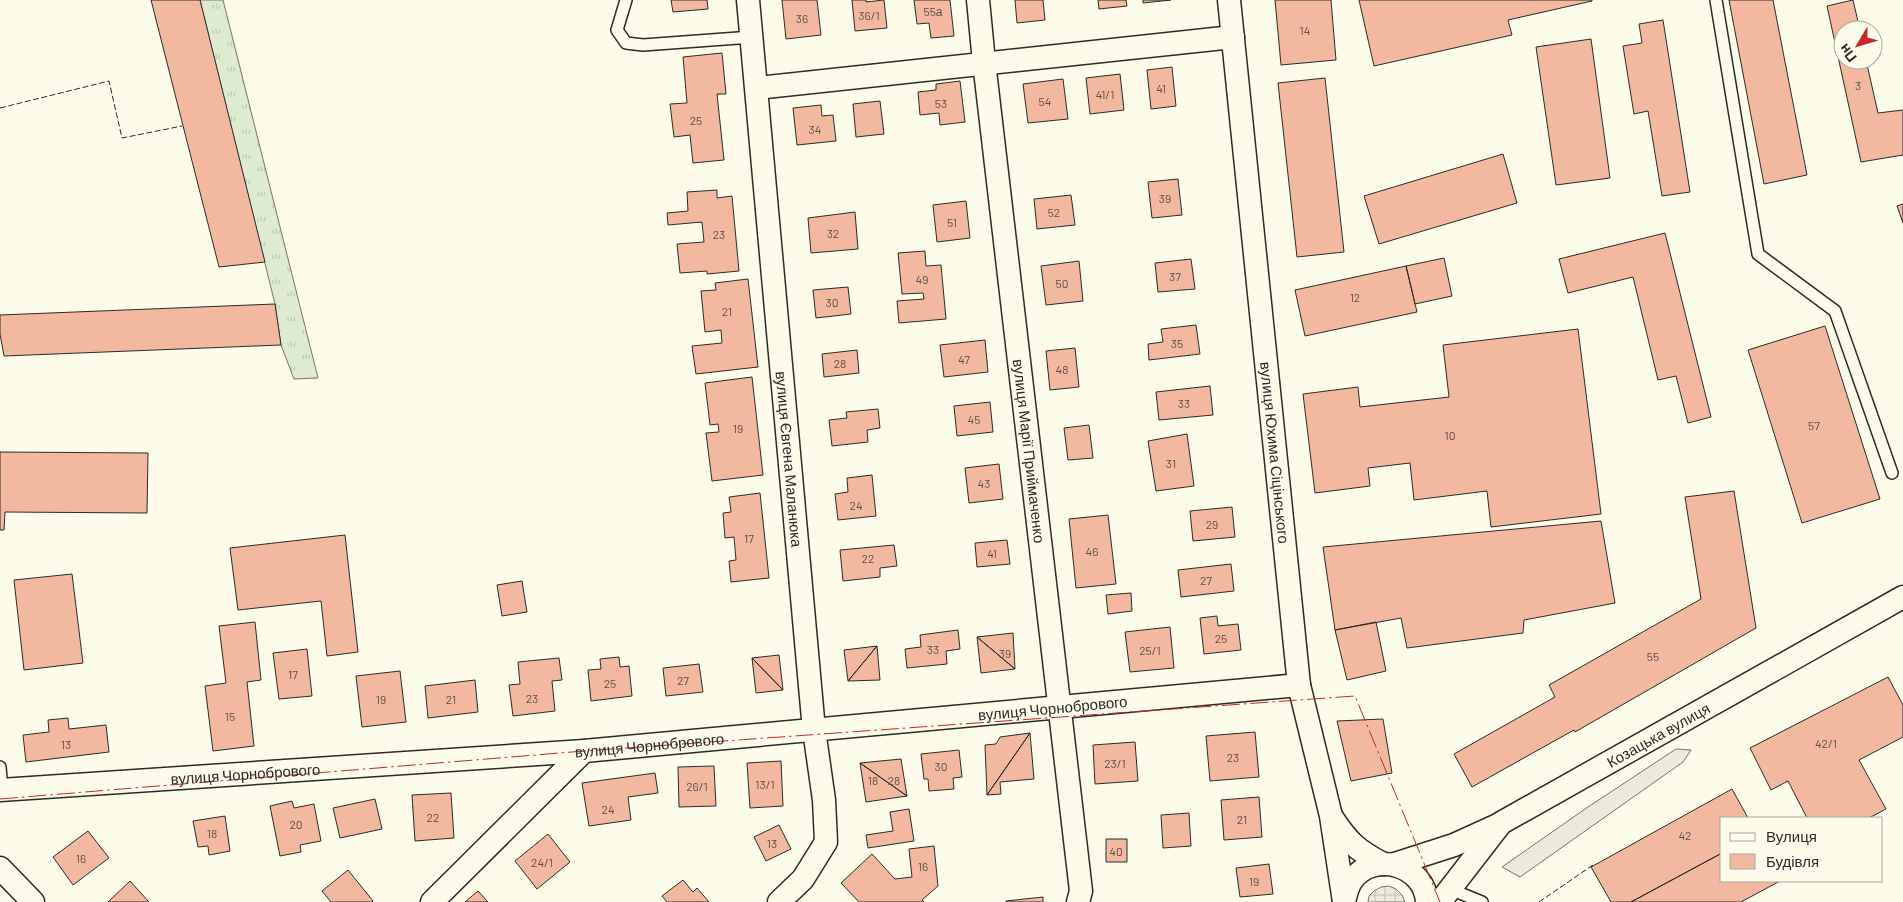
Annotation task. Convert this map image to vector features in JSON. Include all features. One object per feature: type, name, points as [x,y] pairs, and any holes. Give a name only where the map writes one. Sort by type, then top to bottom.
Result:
[{"type":"street","name":"вулиця Євгена Маланюка","points":[[748,0],[814,730],[824,800],[826,842],[803,879],[779,902]]},
{"type":"street","name":"вулиця Марії Приймаченко","points":[[978,0],[1081,891],[1078,902]]},
{"type":"street","name":"вулиця Юхима Сіцінського","points":[[1229,0],[1299,685],[1331,816],[1344,902]]},
{"type":"street","points":[[757,88],[984,62],[1232,37]]},
{"type":"street","name":"Козацька вулиця","points":[[1445,896],[1502,823],[1903,597]]},
{"type":"street","name":"вулиця Чорнобрового","points":[[1,790],[584,751],[1299,685]]},
{"type":"street","points":[[432,902],[584,751]]},
{"type":"street","points":[[1331,816],[1345,837],[1362,853],[1389,864],[1406,868],[1416,876],[1423,885],[1427,902]]},
{"type":"street","points":[[1344,902],[1350,885],[1361,872],[1372,866],[1389,864],[1454,845],[1502,823]]},
{"type":"street","points":[[0,868],[34,902]]},
{"type":"lane","points":[[626,0],[617,30],[626,43],[644,45],[752,37]]},
{"type":"lane","points":[[1716,0],[1758,254],[1835,311],[1892,473]]},
{"type":"lane","points":[[0,767],[1,790]]},
{"type":"lane","points":[[1445,896],[1482,902]]},
{"type":"green space","points":[[200,0],[223,0],[318,378],[294,379],[281,345],[275,304]]},
{"type":"shaded area","points":[[1676,749],[1691,750],[1683,762],[1520,877],[1502,867],[1585,809]]},
{"type":"shaded area","points":[[1389,886],[1396,889],[1402,895],[1405,902],[1368,902],[1369,896],[1374,891],[1381,887]]},
{"type":"building","points":[[151,0],[200,0],[265,262],[219,267]]},
{"type":"building","points":[[671,0],[707,0],[708,9],[673,12]]},
{"type":"building","points":[[782,0],[817,0],[821,35],[786,39]]},
{"type":"building","points":[[852,0],[866,0],[866,2],[884,0],[887,28],[855,31]]},
{"type":"building","points":[[914,0],[950,0],[954,36],[931,38],[929,23],[917,24]]},
{"type":"building","points":[[1015,0],[1043,0],[1045,20],[1017,23]]},
{"type":"building","points":[[1098,0],[1126,0],[1127,6],[1099,9]]},
{"type":"building","points":[[1143,0],[1171,0],[1143,3]]},
{"type":"building","points":[[1275,0],[1331,0],[1336,60],[1281,65]]},
{"type":"building","points":[[1359,0],[1592,1],[1508,20],[1512,35],[1374,66]]},
{"type":"building","points":[[1729,0],[1773,0],[1807,175],[1764,184]]},
{"type":"building","points":[[1853,0],[1858,20],[1833,20],[1833,34],[1827,6]]},
{"type":"building","points":[[1663,20],[1690,192],[1662,196],[1648,111],[1634,114],[1623,46],[1642,43],[1639,24]]},
{"type":"building","points":[[1591,39],[1610,178],[1556,185],[1536,47]]},
{"type":"building","points":[[722,53],[726,94],[717,94],[724,160],[693,163],[690,135],[674,137],[670,104],[687,103],[683,57]]},
{"type":"building","points":[[1172,67],[1176,106],[1151,109],[1147,70]]},
{"type":"building","points":[[1841,70],[1868,70],[1878,113],[1903,110],[1903,155],[1861,162]]},
{"type":"building","points":[[1120,74],[1124,110],[1090,114],[1086,78]]},
{"type":"building","points":[[1325,78],[1344,252],[1297,257],[1278,83]]},
{"type":"building","points":[[1063,79],[1068,119],[1028,123],[1023,84]]},
{"type":"building","points":[[960,81],[965,122],[940,125],[939,113],[920,115],[918,92],[936,90],[936,84]]},
{"type":"building","points":[[880,101],[884,134],[856,137],[853,104]]},
{"type":"building","points":[[821,105],[822,116],[833,115],[836,141],[797,145],[793,108]]},
{"type":"building","points":[[1503,154],[1517,203],[1379,244],[1364,196]]},
{"type":"building","points":[[1178,179],[1182,215],[1152,218],[1148,182]]},
{"type":"building","points":[[717,190],[717,198],[732,196],[739,271],[707,274],[707,271],[680,273],[677,244],[704,242],[702,222],[668,225],[667,213],[688,211],[687,192]]},
{"type":"building","points":[[1071,195],[1075,225],[1037,229],[1034,199]]},
{"type":"building","points":[[966,201],[970,238],[937,242],[933,205]]},
{"type":"building","points":[[1903,204],[1903,223],[1897,206]]},
{"type":"building","points":[[855,212],[858,249],[811,253],[808,218]]},
{"type":"building","points":[[1665,233],[1711,417],[1688,423],[1676,376],[1658,380],[1633,277],[1568,293],[1559,259]]},
{"type":"building","points":[[925,251],[926,266],[941,265],[946,319],[899,323],[897,301],[924,299],[923,293],[902,294],[898,253]]},
{"type":"building","points":[[1444,258],[1452,296],[1415,304],[1406,266]]},
{"type":"building","points":[[1191,259],[1195,289],[1158,292],[1155,263]]},
{"type":"building","points":[[1079,261],[1083,301],[1046,305],[1041,266]]},
{"type":"building","points":[[1406,266],[1417,312],[1305,336],[1295,290]]},
{"type":"building","points":[[748,279],[758,367],[696,374],[692,346],[722,343],[721,330],[705,332],[701,291],[716,290],[715,283]]},
{"type":"building","points":[[848,287],[851,314],[816,318],[813,290]]},
{"type":"building","points":[[275,304],[281,345],[4,356],[0,334],[0,315]]},
{"type":"building","points":[[1196,325],[1200,354],[1149,360],[1148,344],[1163,342],[1161,329]]},
{"type":"building","points":[[1825,326],[1880,499],[1802,523],[1748,350]]},
{"type":"building","points":[[1578,329],[1601,514],[1491,527],[1487,491],[1414,500],[1410,463],[1368,468],[1370,486],[1315,493],[1303,394],[1358,387],[1360,407],[1449,397],[1443,345]]},
{"type":"building","points":[[985,340],[988,372],[944,377],[940,345]]},
{"type":"building","points":[[1075,348],[1079,387],[1050,390],[1046,351]]},
{"type":"building","points":[[857,350],[859,373],[824,377],[822,354]]},
{"type":"building","points":[[752,377],[763,475],[712,481],[706,433],[719,432],[718,424],[710,425],[705,383]]},
{"type":"building","points":[[1210,386],[1213,415],[1159,420],[1156,392]]},
{"type":"building","points":[[990,402],[993,432],[957,436],[954,406]]},
{"type":"building","points":[[878,409],[880,428],[867,430],[868,442],[832,446],[829,420],[847,418],[846,412]]},
{"type":"building","points":[[1089,425],[1093,458],[1068,460],[1064,428]]},
{"type":"building","points":[[1187,434],[1194,486],[1156,491],[1148,441]]},
{"type":"building","points":[[0,452],[148,453],[147,513],[5,512],[4,530],[0,530]]},
{"type":"building","points":[[999,464],[1003,499],[969,503],[965,468]]},
{"type":"building","points":[[872,475],[876,516],[838,520],[835,494],[848,492],[847,478]]},
{"type":"building","points":[[1734,491],[1756,628],[1575,732],[1574,730],[1472,787],[1454,754],[1555,697],[1549,685],[1701,599],[1685,497]]},
{"type":"building","points":[[760,493],[769,578],[731,582],[729,561],[736,560],[734,537],[725,538],[723,513],[731,512],[729,497]]},
{"type":"building","points":[[1232,507],[1235,537],[1193,541],[1190,511]]},
{"type":"building","points":[[1108,515],[1116,584],[1076,588],[1069,519]]},
{"type":"building","points":[[1601,521],[1615,603],[1524,620],[1523,633],[1407,648],[1401,618],[1335,630],[1323,547]]},
{"type":"building","points":[[345,535],[358,652],[327,656],[321,601],[238,610],[230,548]]},
{"type":"building","points":[[1007,540],[1010,564],[977,567],[975,543]]},
{"type":"building","points":[[894,545],[897,566],[880,568],[880,577],[843,581],[840,550]]},
{"type":"building","points":[[1231,564],[1234,591],[1181,597],[1178,570]]},
{"type":"building","points":[[72,574],[83,663],[24,670],[14,580]]},
{"type":"building","points":[[522,581],[527,612],[502,616],[497,585]]},
{"type":"building","points":[[1131,593],[1132,611],[1108,614],[1106,595]]},
{"type":"building","points":[[1217,616],[1218,626],[1238,624],[1241,650],[1204,654],[1200,618]]},
{"type":"building","points":[[255,622],[261,680],[247,682],[254,746],[213,751],[205,686],[226,683],[219,626]]},
{"type":"building","points":[[1376,622],[1386,671],[1347,680],[1335,630]]},
{"type":"building","points":[[1170,627],[1174,668],[1130,672],[1125,632]]},
{"type":"building","points":[[958,630],[960,649],[946,651],[947,664],[907,668],[905,649],[921,647],[920,635]]},
{"type":"building","points":[[1013,633],[1015,669],[977,637]]},
{"type":"building","points":[[977,637],[1015,669],[981,673]]},
{"type":"building","points":[[877,646],[880,680],[848,681]]},
{"type":"building","points":[[877,646],[848,681],[844,650]]},
{"type":"building","points":[[307,649],[312,696],[279,699],[273,653]]},
{"type":"building","points":[[779,655],[783,690],[752,658]]},
{"type":"building","points":[[619,657],[620,667],[629,666],[632,696],[591,701],[588,670],[601,669],[600,659]]},
{"type":"building","points":[[559,658],[562,680],[552,681],[555,711],[513,716],[509,685],[520,684],[518,662]]},
{"type":"building","points":[[752,658],[783,690],[756,693]]},
{"type":"building","points":[[699,664],[703,692],[666,696],[663,668]]},
{"type":"building","points":[[400,671],[406,722],[362,727],[356,676]]},
{"type":"building","points":[[1888,677],[1903,705],[1903,737],[1859,760],[1886,809],[1871,817],[1806,817],[1788,781],[1771,790],[1750,748]]},
{"type":"building","points":[[475,680],[478,712],[428,718],[425,686]]},
{"type":"building","points":[[68,718],[69,729],[106,725],[109,752],[26,762],[23,735],[49,732],[48,720]]},
{"type":"building","points":[[1383,719],[1392,773],[1351,781],[1337,721]]},
{"type":"building","points":[[1255,732],[1259,777],[1210,781],[1206,736]]},
{"type":"building","points":[[1030,733],[1034,779],[1000,782],[1001,794],[987,795]]},
{"type":"building","points":[[1030,733],[987,795],[985,745],[996,744],[1000,737]]},
{"type":"building","points":[[1135,742],[1138,781],[1095,784],[1093,745]]},
{"type":"building","points":[[959,750],[962,777],[953,778],[954,789],[929,791],[928,779],[924,779],[921,754]]},
{"type":"building","points":[[901,759],[907,796],[860,763]]},
{"type":"building","points":[[781,761],[783,806],[750,808],[747,763]]},
{"type":"building","points":[[860,763],[907,796],[866,802]]},
{"type":"building","points":[[714,766],[716,806],[679,807],[678,767]]},
{"type":"building","points":[[655,773],[658,793],[628,797],[631,820],[589,826],[582,783]]},
{"type":"building","points":[[1732,789],[1747,817],[1720,817],[1720,854],[1631,902],[1611,902],[1591,867]]},
{"type":"building","points":[[451,793],[454,838],[415,841],[412,795]]},
{"type":"building","points":[[1259,797],[1262,837],[1224,840],[1221,800]]},
{"type":"building","points":[[375,799],[382,829],[340,838],[333,808]]},
{"type":"building","points":[[292,801],[294,808],[314,804],[321,841],[300,845],[301,852],[280,856],[270,806]]},
{"type":"building","points":[[909,809],[914,841],[868,848],[866,835],[893,831],[890,812]]},
{"type":"building","points":[[1189,813],[1191,846],[1163,848],[1161,815]]},
{"type":"building","points":[[225,816],[230,851],[209,855],[208,846],[198,847],[193,821]]},
{"type":"building","points":[[779,825],[791,849],[766,861],[754,837]]},
{"type":"building","points":[[88,831],[109,858],[73,885],[53,857]]},
{"type":"building","points":[[548,834],[570,862],[537,889],[515,861]]},
{"type":"building","points":[[1106,839],[1127,839],[1127,862],[1106,862]]},
{"type":"building","points":[[934,846],[938,886],[922,900],[924,902],[859,902],[841,883],[872,854],[895,879],[912,877],[909,849]]},
{"type":"building","points":[[1720,854],[1720,882],[1778,882],[1741,902],[1631,902]]},
{"type":"building","points":[[1269,864],[1273,894],[1240,897],[1236,868]]},
{"type":"building","points":[[348,870],[372,902],[331,902],[322,891]]},
{"type":"building","points":[[683,880],[693,892],[697,888],[709,902],[667,902],[662,896]]},
{"type":"building","points":[[130,881],[149,902],[108,902]]},
{"type":"building","points":[[478,891],[488,902],[465,902]]},
{"type":"building","points":[[1043,897],[1043,902],[1006,902],[1006,901]]},
{"type":"fence","points":[[0,108],[109,81],[122,138],[182,126]]},
{"type":"fence","points":[[1539,902],[1593,865]]},
{"type":"power","points":[[0,799],[584,751],[1355,696],[1440,902]]}]
